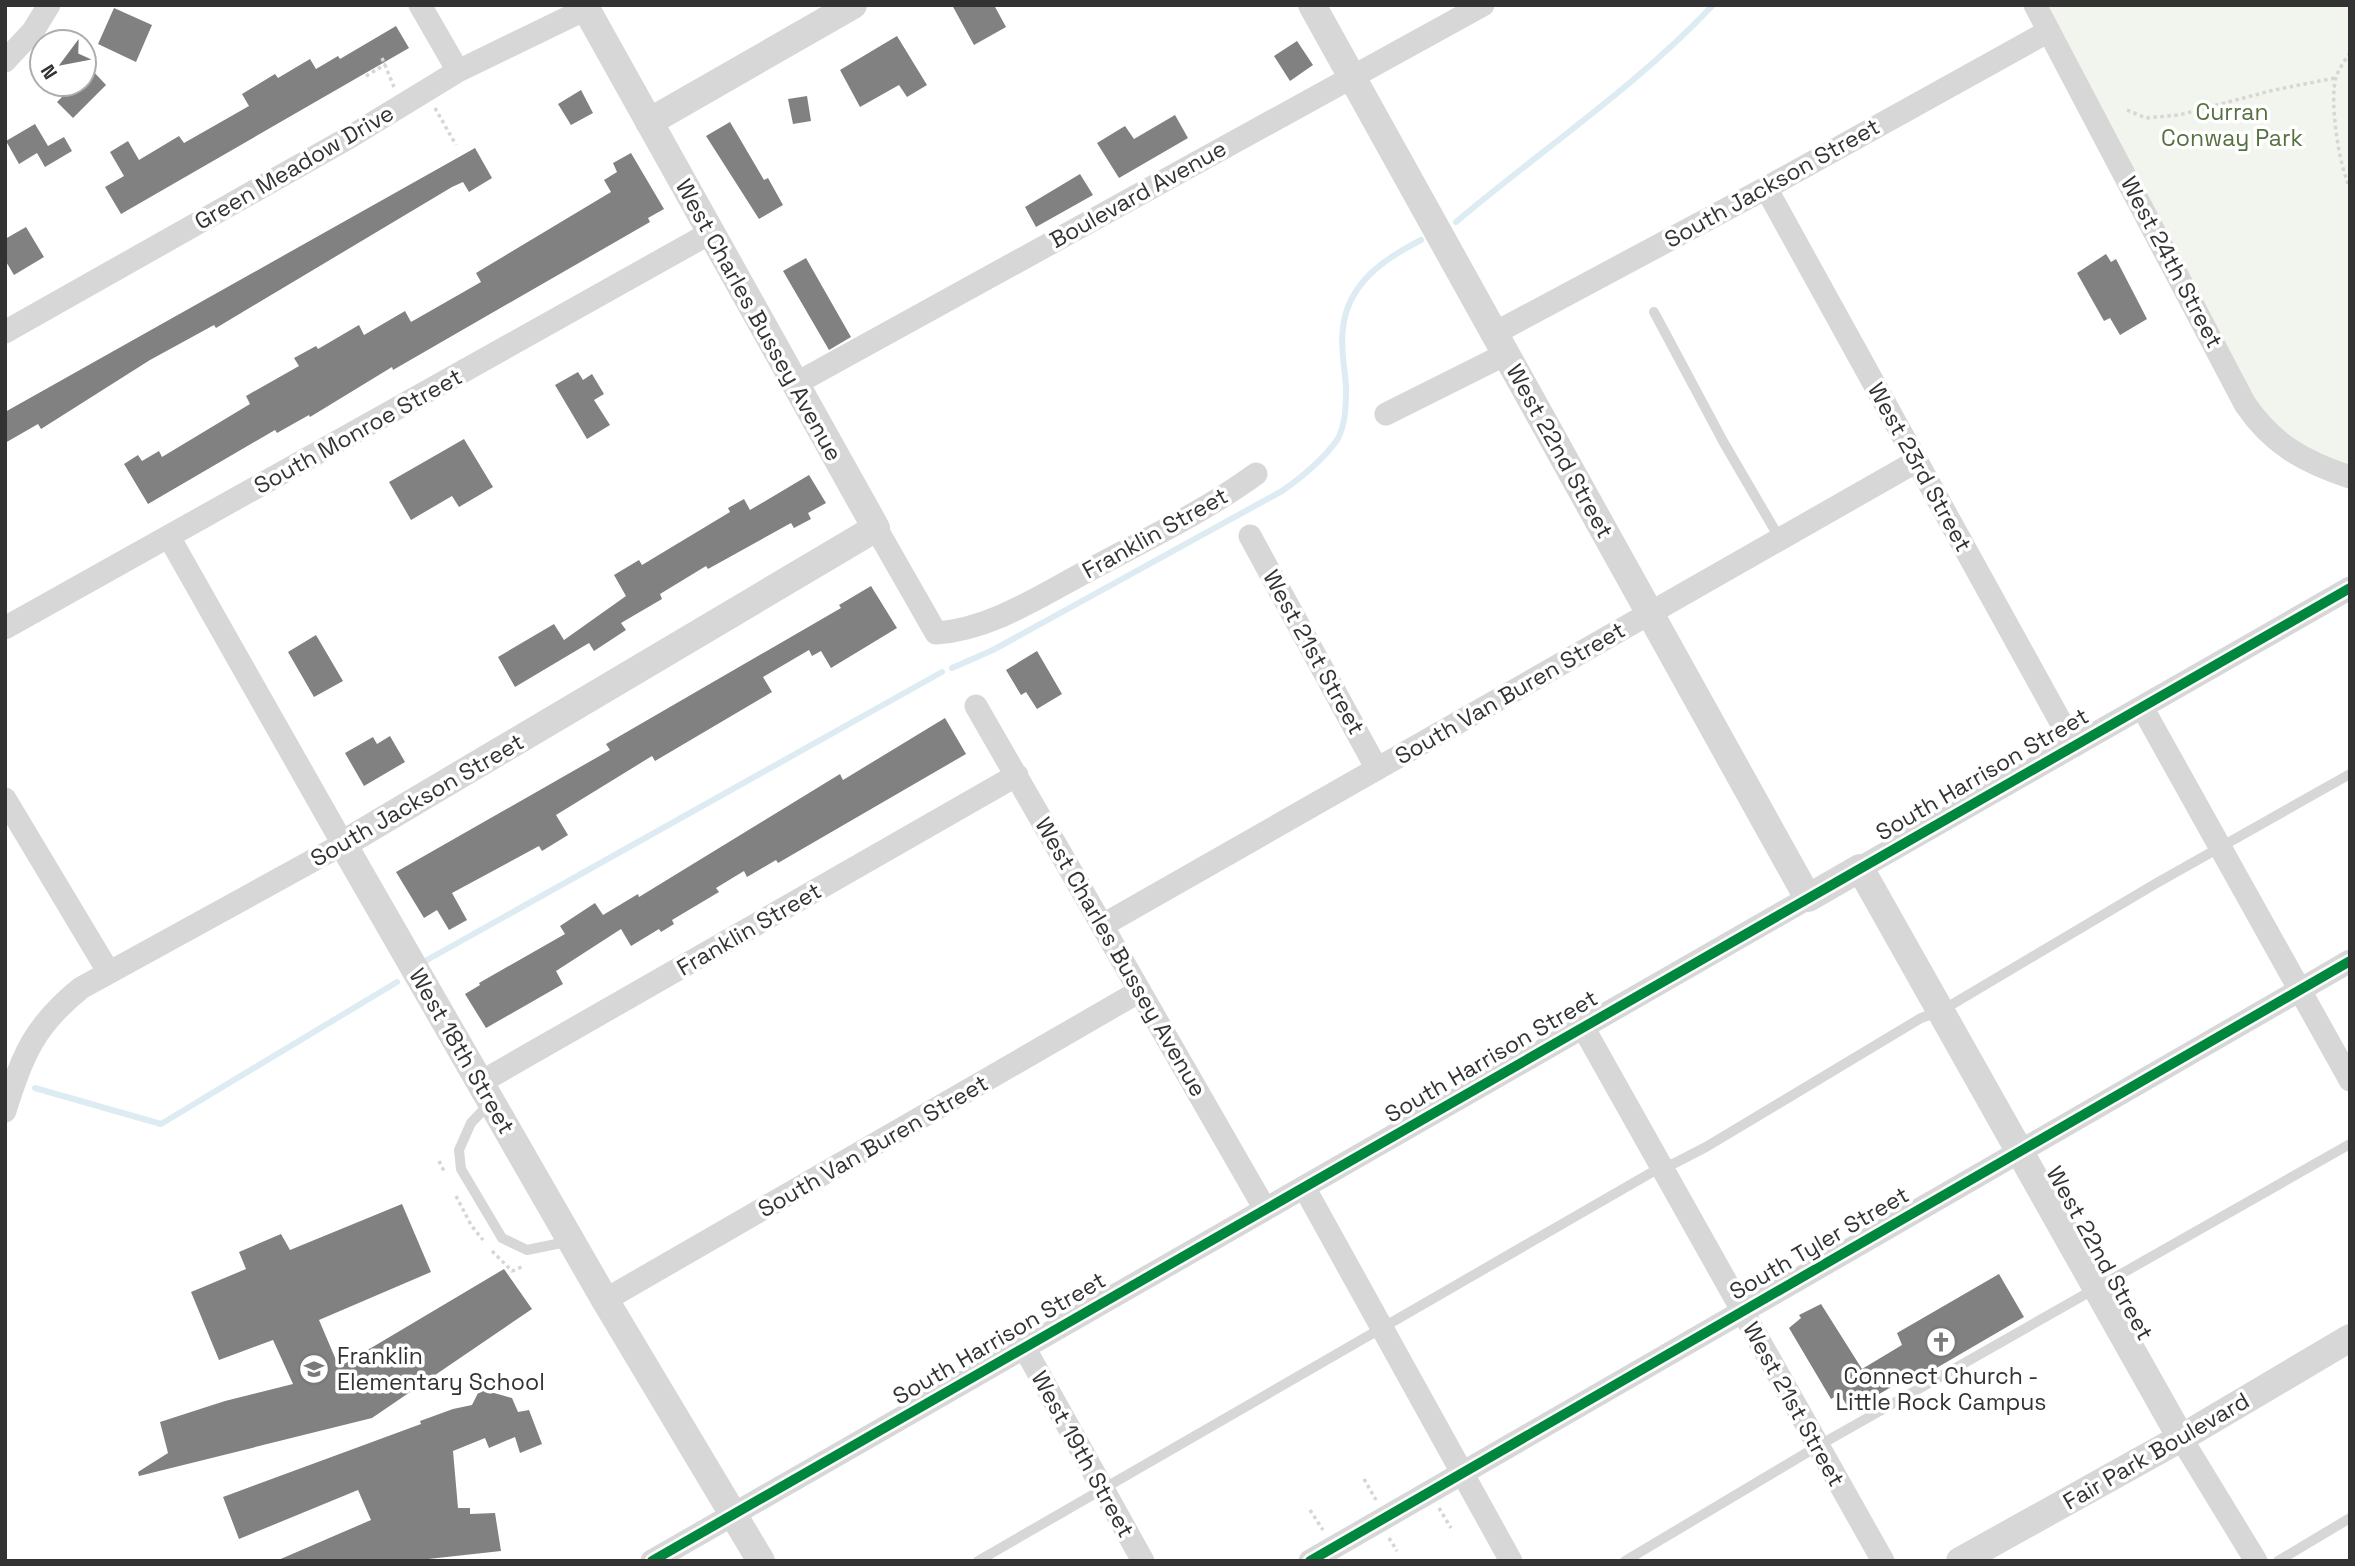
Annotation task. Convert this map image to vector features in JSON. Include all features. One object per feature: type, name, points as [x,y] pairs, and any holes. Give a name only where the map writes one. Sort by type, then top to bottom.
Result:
[{"type":"street","points":[[5,61],[33,31],[50,5]]},
{"type":"street","points":[[420,5],[458,71]]},
{"type":"street","points":[[649,122],[853,5]]},
{"type":"street","name":"West 22nd Street","points":[[1312,5],[1808,898]]},
{"type":"street","name":"Boulevard Avenue","points":[[795,384],[1483,5]]},
{"type":"street","name":"West 24th Street","points":[[2035,5],[2245,404],[2261,428],[2294,455],[2350,477]]},
{"type":"street","name":"Green Meadow Drive","points":[[5,332],[458,71],[585,7]]},
{"type":"street","name":"West Charles Bussey Avenue","points":[[585,7],[936,633]]},
{"type":"street","name":"South Jackson Street","points":[[1386,414],[1500,343],[1766,188],[2049,31]]},
{"type":"street","name":"West 23rd Street","points":[[1766,188],[2074,746]]},
{"type":"street","name":"South Monroe Street","points":[[5,628],[710,233]]},
{"type":"street","name":"South Van Buren Street","points":[[1103,925],[1917,461]]},
{"type":"street","name":"Franklin Street","points":[[936,633],[977,628],[1006,614],[1217,502],[1256,474]]},
{"type":"street","name":"South Jackson Street","points":[[5,1111],[30,1040],[43,1022],[81,988],[344,844],[876,528]]},
{"type":"street","name":"West 21st Street","points":[[1250,536],[1377,769]]},
{"type":"street","name":"West 18th Street","points":[[169,537],[407,958],[761,1561]]},
{"type":"street","name":"South Harrison Street","points":[[653,1561],[2350,588]]},
{"type":"street","name":"West Charles Bussey Avenue","points":[[976,706],[1265,1209]]},
{"type":"street","points":[[2142,707],[2350,1080]]},
{"type":"street","name":"Franklin Street","points":[[486,1092],[1017,775]]},
{"type":"street","points":[[5,799],[11,823],[108,971]]},
{"type":"street","name":"West 22nd Street","points":[[1860,868],[2181,1438],[2256,1561]]},
{"type":"street","name":"South Tyler Street","points":[[1310,1561],[2350,961]]},
{"type":"street","name":"South Van Buren Street","points":[[606,1300],[1140,991]]},
{"type":"street","name":"West 21st Street","points":[[1583,1027],[1883,1561]]},
{"type":"street","points":[[1304,1187],[1511,1561]]},
{"type":"street","name":"Fair Park Boulevard","points":[[1960,1561],[2181,1438],[2350,1338]]},
{"type":"street","name":"West 19th Street","points":[[1024,1347],[1143,1561]]},
{"type":"lane","points":[[1654,312],[1724,443],[1780,539]]},
{"type":"lane","points":[[978,1561],[1661,1167],[1706,1147],[1921,1018],[1941,1011],[2350,774]]},
{"type":"lane","points":[[486,1092],[459,1150],[461,1169],[502,1238],[527,1250],[572,1241]]},
{"type":"lane","points":[[1625,1561],[1818,1446],[2350,1144]]},
{"type":"lane","points":[[2277,1561],[2350,1518]]},
{"type":"path","points":[[2350,53],[2336,78],[2335,127],[2344,175],[2350,188]]},
{"type":"path","points":[[382,58],[404,104]]},
{"type":"path","points":[[366,76],[386,64]]},
{"type":"path","points":[[2127,110],[2146,118],[2179,115],[2274,90],[2336,78]]},
{"type":"path","points":[[426,90],[456,145]]},
{"type":"green space","name":"Curran Conway Park","points":[[2036,5],[2350,5],[2350,477],[2278,443]]},
{"type":"building","points":[[952,5],[994,5],[1006,27],[974,45]]},
{"type":"building","points":[[114,8],[152,25],[136,62],[98,44]]},
{"type":"building","points":[[396,26],[409,48],[121,214],[105,187],[124,176],[110,152],[128,141],[139,160],[179,136],[184,143],[249,106],[242,94],[275,74],[278,78],[310,59],[316,69],[338,56],[340,59]]},
{"type":"building","points":[[897,36],[927,85],[907,97],[899,85],[860,107],[840,70]]},
{"type":"building","points":[[1297,41],[1313,65],[1290,81],[1274,56]]},
{"type":"building","points":[[98,76],[106,85],[98,93]]},
{"type":"building","points":[[581,90],[593,113],[571,125],[558,104]]},
{"type":"building","points":[[807,96],[811,121],[793,124],[788,99]]},
{"type":"building","points":[[61,98],[93,98],[73,118],[57,102]]},
{"type":"building","points":[[1175,115],[1188,138],[1119,178],[1097,143],[1125,126],[1134,139]]},
{"type":"building","points":[[730,122],[764,180],[768,178],[783,205],[759,219],[706,136]]},
{"type":"building","points":[[35,124],[48,146],[64,137],[72,151],[45,167],[37,153],[19,164],[6,141]]},
{"type":"building","points":[[475,148],[492,178],[469,192],[463,182],[452,187],[216,328],[214,325],[150,360],[41,429],[38,424],[5,443],[5,412]]},
{"type":"building","points":[[631,153],[664,209],[648,218],[650,222],[393,370],[392,367],[310,417],[309,415],[277,433],[275,430],[148,504],[124,464],[138,455],[142,461],[159,451],[162,457],[250,404],[246,396],[299,366],[294,358],[316,346],[318,349],[359,325],[364,335],[405,311],[411,322],[481,282],[476,273],[611,192],[604,180],[617,172],[613,163]]},
{"type":"building","points":[[1080,174],[1093,195],[1036,227],[1025,207]]},
{"type":"building","points":[[26,227],[44,257],[14,275],[5,260],[5,239]]},
{"type":"building","points":[[2106,254],[2111,262],[2116,259],[2147,319],[2120,335],[2110,318],[2104,321],[2077,273]]},
{"type":"building","points":[[806,258],[851,337],[829,350],[783,271]]},
{"type":"building","points":[[578,372],[583,380],[592,374],[604,394],[594,400],[610,425],[587,439],[555,385]]},
{"type":"building","points":[[464,439],[493,487],[459,507],[452,496],[411,520],[389,482]]},
{"type":"building","points":[[809,475],[826,503],[808,513],[811,519],[794,528],[791,523],[708,569],[706,566],[660,594],[662,599],[621,623],[626,630],[594,651],[589,643],[515,687],[498,657],[554,624],[564,640],[626,596],[614,575],[639,560],[642,565],[730,512],[728,508],[744,499],[750,510]]},
{"type":"building","points":[[871,586],[897,628],[831,668],[821,651],[812,656],[809,650],[763,677],[772,692],[655,761],[652,756],[556,815],[568,835],[542,851],[539,846],[452,893],[467,920],[449,930],[437,910],[424,918],[396,872],[610,750],[606,744],[841,608],[839,605]]},
{"type":"building","points":[[316,635],[343,681],[314,697],[288,652]]},
{"type":"building","points":[[1037,651],[1062,694],[1037,709],[1026,692],[1021,695],[1006,670]]},
{"type":"building","points":[[945,718],[966,754],[778,863],[776,860],[747,877],[744,871],[716,888],[719,892],[672,920],[674,924],[661,932],[659,929],[631,946],[621,929],[556,971],[563,984],[486,1028],[465,994],[480,985],[479,983],[565,934],[560,926],[595,903],[603,915],[638,894],[639,897],[840,774],[843,780]]},
{"type":"building","points":[[390,736],[405,762],[364,786],[345,753],[373,737],[377,744]]},
{"type":"building","name":"Franklin Elementary School","points":[[402,1204],[431,1272],[319,1320],[339,1367],[504,1269],[532,1309],[372,1418],[139,1476],[138,1472],[168,1453],[160,1422],[225,1401],[293,1384],[273,1340],[219,1360],[191,1292],[246,1269],[239,1252],[281,1234],[290,1250]]},
{"type":"building","name":"Connect Church - Little Rock Campus","points":[[1999,1274],[2024,1317],[1921,1377],[1917,1372],[1850,1411],[1840,1394],[1831,1399],[1789,1328],[1801,1318],[1799,1315],[1821,1304],[1862,1369],[1902,1345],[1897,1333]]},
{"type":"building","points":[[480,1389],[512,1398],[518,1412],[529,1410],[542,1444],[520,1453],[515,1437],[489,1448],[485,1438],[453,1451],[458,1508],[470,1508],[470,1514],[495,1513],[501,1551],[410,1561],[276,1561],[371,1520],[358,1490],[239,1539],[223,1497],[421,1424],[420,1421],[472,1405]]},
{"type":"waterway","points":[[1456,222],[1620,91],[1713,5]]},
{"type":"waterway","points":[[952,668],[993,650],[1282,491],[1312,468],[1337,440],[1344,421],[1346,387],[1342,335],[1346,312],[1352,298],[1360,285],[1381,264],[1421,240]]},
{"type":"waterway","points":[[427,960],[942,672]]},
{"type":"waterway","points":[[35,1088],[161,1124],[397,982]]},
{"type":"cycle path","points":[[652,1561],[2350,588]]},
{"type":"cycle path","points":[[1310,1561],[2350,961]]},
{"type":"place","name":"Connect Church - Little Rock Campus","points":[[1941,1342]]},
{"type":"place","name":"Franklin Elementary School","points":[[314,1369]]}]
